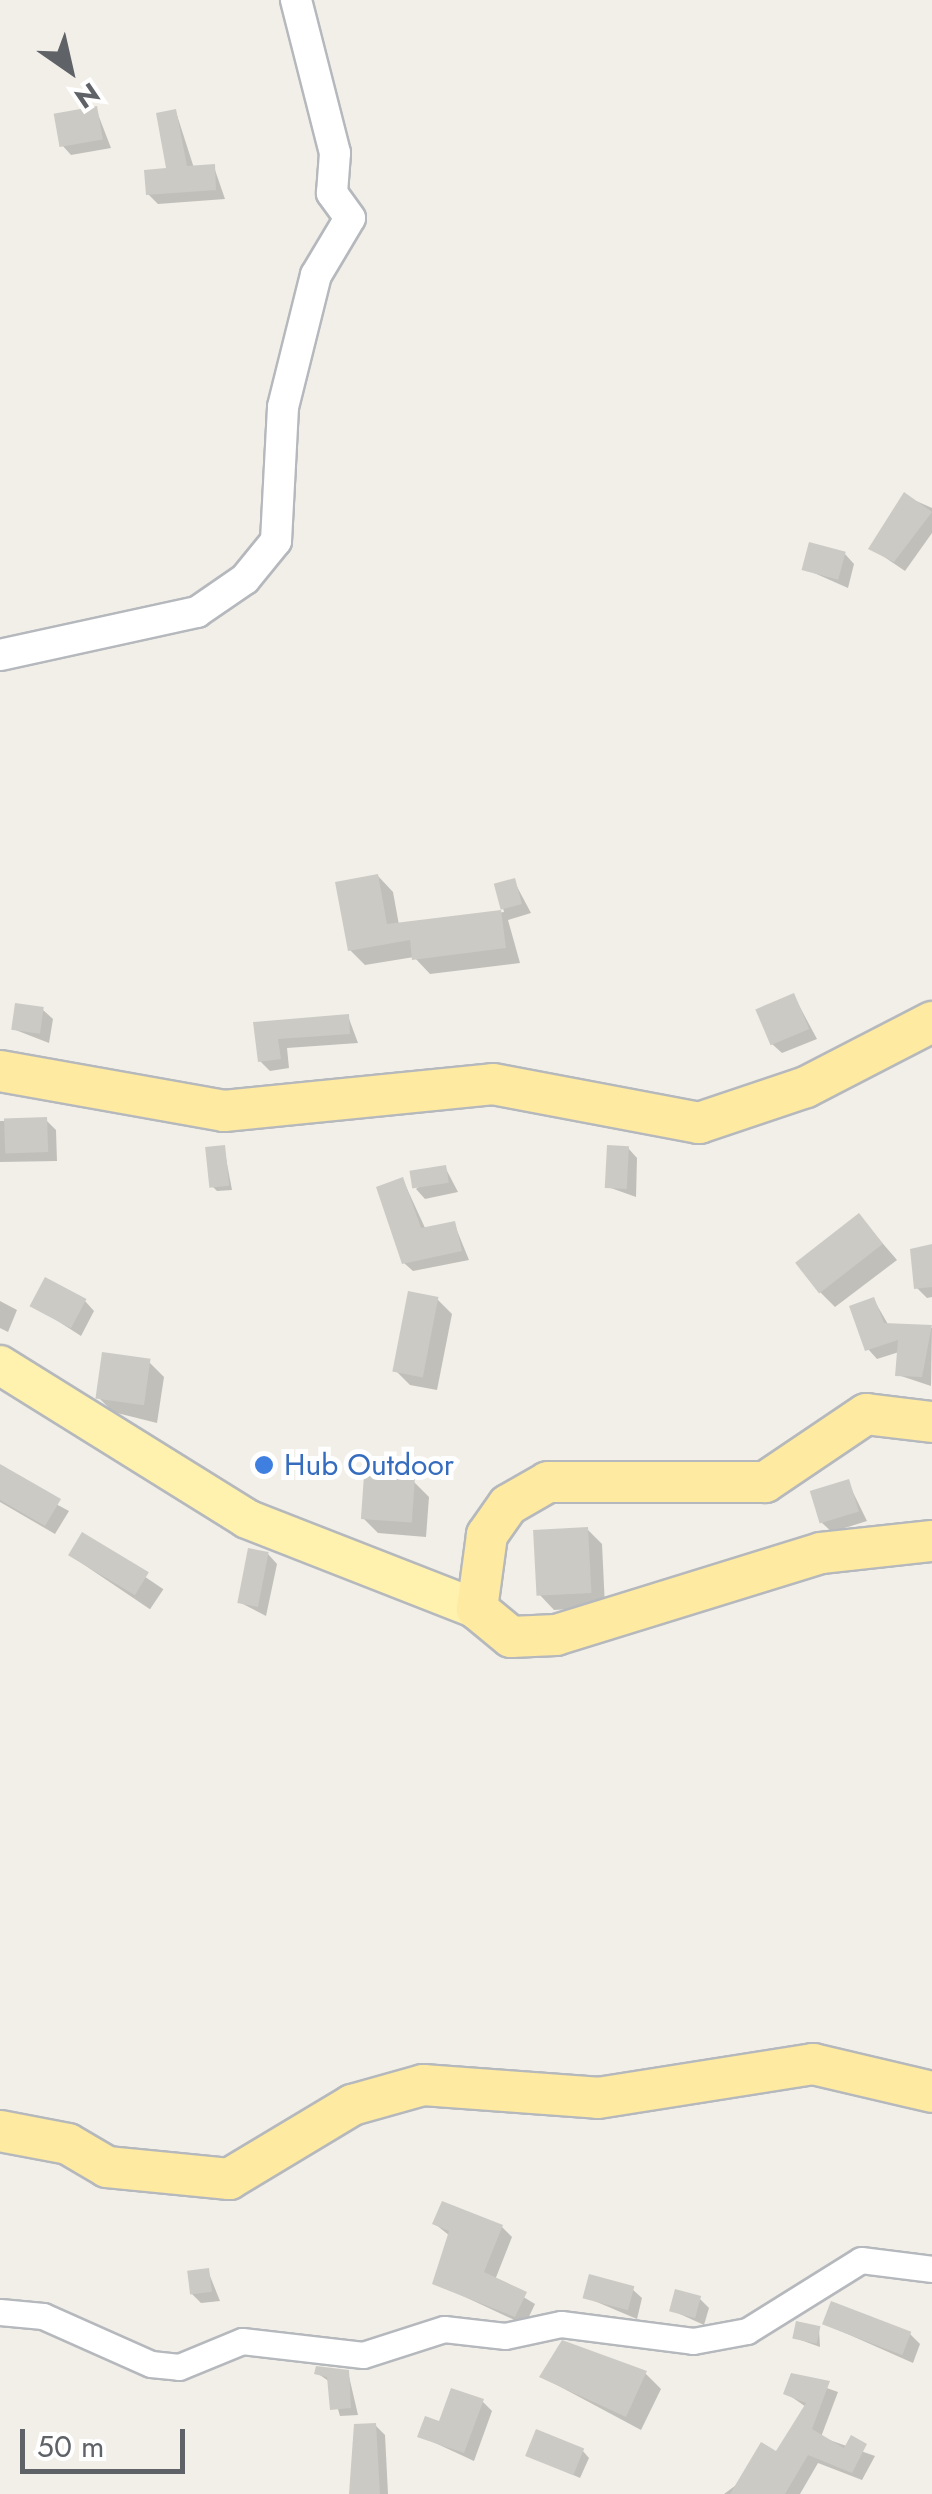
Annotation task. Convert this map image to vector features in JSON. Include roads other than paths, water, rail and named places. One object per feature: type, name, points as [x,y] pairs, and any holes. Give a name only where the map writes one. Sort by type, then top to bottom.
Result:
[{"type":"highway","points":[[0,1071],[224,1112],[492,1084],[699,1123],[806,1088],[932,1022]]},
{"type":"highway","points":[[932,1422],[866,1414],[765,1482],[548,1482],[508,1504],[486,1535],[477,1609],[511,1636],[556,1635],[821,1553],[932,1541]]},
{"type":"highway","points":[[0,2131],[68,2144],[107,2167],[229,2179],[352,2106],[423,2085],[598,2098],[813,2064],[932,2092]]},
{"type":"main road","points":[[0,1365],[247,1519],[477,1609]]},
{"type":"street","points":[[0,654],[197,612],[245,579],[276,541],[283,407],[316,274],[350,218],[332,193],[335,152],[296,0]]},
{"type":"street","points":[[0,2312],[42,2316],[150,2364],[179,2367],[242,2341],[363,2355],[444,2329],[505,2336],[561,2324],[693,2341],[747,2331],[862,2260],[932,2269]]},
{"type":"place","name":"Hub Outdoor","points":[[264,1465]]}]
